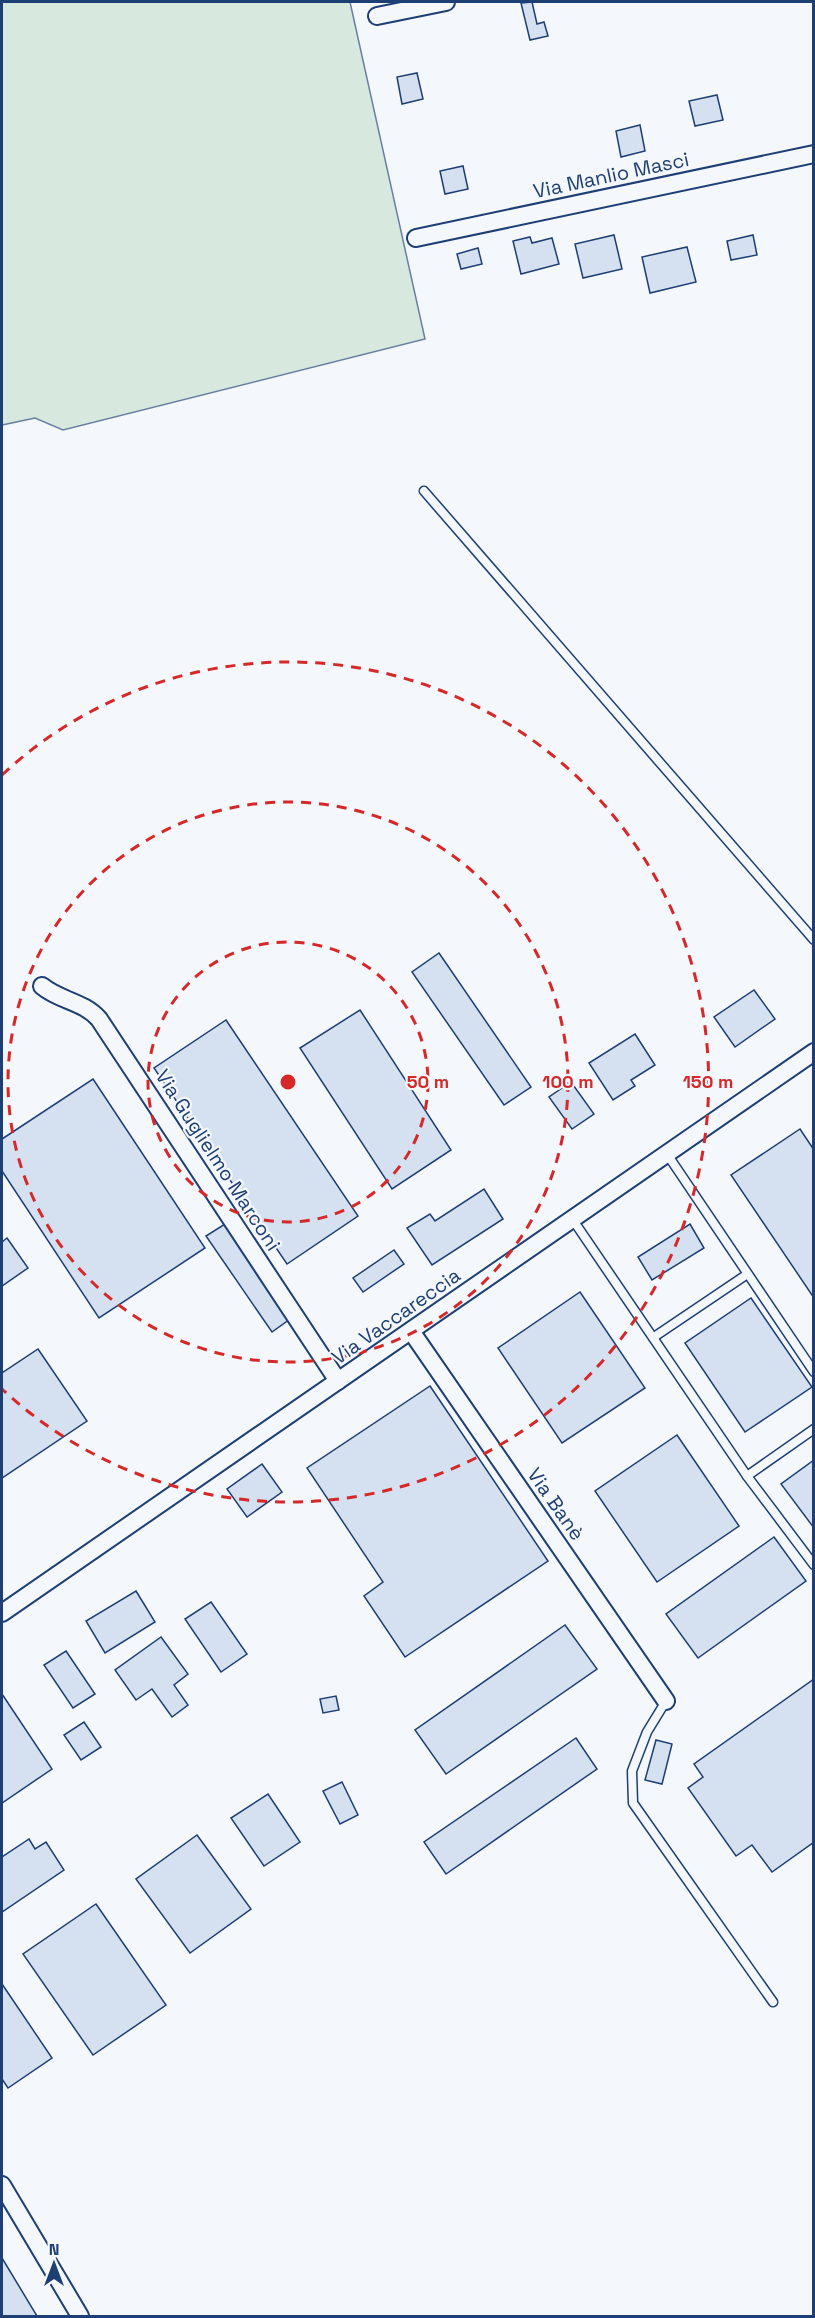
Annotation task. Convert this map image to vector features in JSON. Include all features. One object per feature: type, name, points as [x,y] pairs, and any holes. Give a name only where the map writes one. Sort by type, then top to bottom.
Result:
[{"type":"street","points":[[377,16],[446,2]]},
{"type":"street","name":"Via Manlio Masci","points":[[416,238],[813,154]]},
{"type":"street","name":"Via Guglielmo Marconi","points":[[42,986],[83,1005],[99,1019],[338,1381]]},
{"type":"street","name":"Via Vaccareccia","points":[[2,1612],[573,1220],[813,1052]]},
{"type":"street","name":"Via Banè","points":[[411,1331],[666,1701]]},
{"type":"street","points":[[2,2185],[80,2316]]},
{"type":"lane","points":[[424,491],[813,940]]},
{"type":"lane","points":[[667,1154],[813,1372]]},
{"type":"lane","points":[[573,1220],[747,1476],[813,1565]]},
{"type":"lane","points":[[654,1337],[746,1275]]},
{"type":"lane","points":[[747,1476],[813,1429]]},
{"type":"lane","points":[[666,1701],[647,1732],[632,1771],[633,1803],[773,2002]]},
{"type":"shaded area","points":[[2,2],[350,2],[425,339],[63,430],[35,418],[2,425]]},
{"type":"building","points":[[532,2],[537,24],[544,22],[548,36],[530,40],[521,3]]},
{"type":"building","points":[[417,73],[423,99],[402,104],[397,77]]},
{"type":"building","points":[[717,95],[723,120],[695,126],[689,101]]},
{"type":"building","points":[[640,125],[645,151],[621,157],[616,131]]},
{"type":"building","points":[[463,166],[468,189],[445,194],[440,171]]},
{"type":"building","points":[[614,235],[622,269],[583,278],[575,244]]},
{"type":"building","points":[[753,235],[757,255],[731,260],[727,241]]},
{"type":"building","points":[[530,237],[532,243],[552,238],[559,264],[521,274],[513,241]]},
{"type":"building","points":[[687,247],[696,282],[650,293],[642,257]]},
{"type":"building","points":[[478,248],[482,264],[461,269],[457,254]]},
{"type":"building","points":[[439,953],[531,1087],[504,1105],[412,972]]},
{"type":"building","points":[[754,990],[775,1019],[735,1047],[714,1017]]},
{"type":"building","points":[[360,1010],[451,1150],[392,1189],[300,1048]]},
{"type":"building","points":[[226,1020],[358,1216],[287,1264],[154,1068]]},
{"type":"building","points":[[635,1034],[655,1065],[631,1080],[635,1086],[613,1100],[589,1063]]},
{"type":"building","points":[[93,1079],[205,1248],[99,1318],[2,1171],[2,1139]]},
{"type":"building","points":[[571,1082],[594,1114],[572,1129],[549,1097]]},
{"type":"building","points":[[800,1129],[814,1150],[814,1298],[731,1175]]},
{"type":"building","points":[[484,1189],[503,1219],[432,1265],[407,1228],[430,1214],[435,1221]]},
{"type":"building","points":[[225,1224],[290,1319],[272,1332],[206,1236]]},
{"type":"building","points":[[690,1224],[704,1248],[652,1280],[638,1257]]},
{"type":"building","points":[[7,1238],[28,1268],[2,1286],[2,1242]]},
{"type":"building","points":[[394,1250],[404,1264],[363,1292],[353,1278]]},
{"type":"building","points":[[580,1292],[645,1388],[562,1443],[498,1348]]},
{"type":"building","points":[[751,1298],[812,1387],[745,1432],[685,1343]]},
{"type":"building","points":[[38,1349],[87,1421],[2,1478],[2,1373]]},
{"type":"building","points":[[430,1386],[548,1561],[405,1657],[364,1596],[383,1582],[307,1468]]},
{"type":"building","points":[[677,1435],[739,1526],[657,1582],[595,1491]]},
{"type":"building","points":[[814,1460],[814,1528],[781,1484]]},
{"type":"building","points":[[262,1464],[282,1492],[247,1517],[227,1489]]},
{"type":"building","points":[[774,1537],[806,1581],[698,1658],[666,1614]]},
{"type":"building","points":[[136,1591],[155,1622],[105,1653],[86,1621]]},
{"type":"building","points":[[211,1602],[247,1654],[221,1672],[185,1619]]},
{"type":"building","points":[[565,1625],[597,1669],[446,1774],[415,1730]]},
{"type":"building","points":[[161,1637],[188,1674],[174,1685],[188,1705],[172,1717],[152,1689],[136,1700],[115,1670]]},
{"type":"building","points":[[66,1651],[95,1694],[73,1708],[44,1665]]},
{"type":"building","points":[[814,1679],[814,1842],[772,1872],[752,1845],[736,1856],[688,1788],[703,1777],[694,1764]]},
{"type":"building","points":[[2,1694],[52,1769],[2,1803]]},
{"type":"building","points":[[336,1696],[339,1710],[323,1713],[320,1699]]},
{"type":"building","points":[[84,1722],[101,1747],[81,1760],[64,1735]]},
{"type":"building","points":[[576,1738],[597,1769],[446,1874],[424,1842]]},
{"type":"building","points":[[656,1740],[672,1744],[662,1784],[645,1780]]},
{"type":"building","points":[[342,1782],[358,1815],[340,1824],[323,1791]]},
{"type":"building","points":[[268,1794],[300,1842],[264,1866],[231,1818]]},
{"type":"building","points":[[197,1835],[251,1909],[190,1953],[136,1879]]},
{"type":"building","points":[[29,1839],[35,1849],[46,1842],[64,1870],[2,1912],[2,1857]]},
{"type":"building","points":[[96,1904],[166,2005],[93,2055],[23,1954]]},
{"type":"building","points":[[2,1984],[52,2058],[8,2088],[2,2079]]},
{"type":"building","points":[[2,2258],[37,2316],[2,2316]]}]
